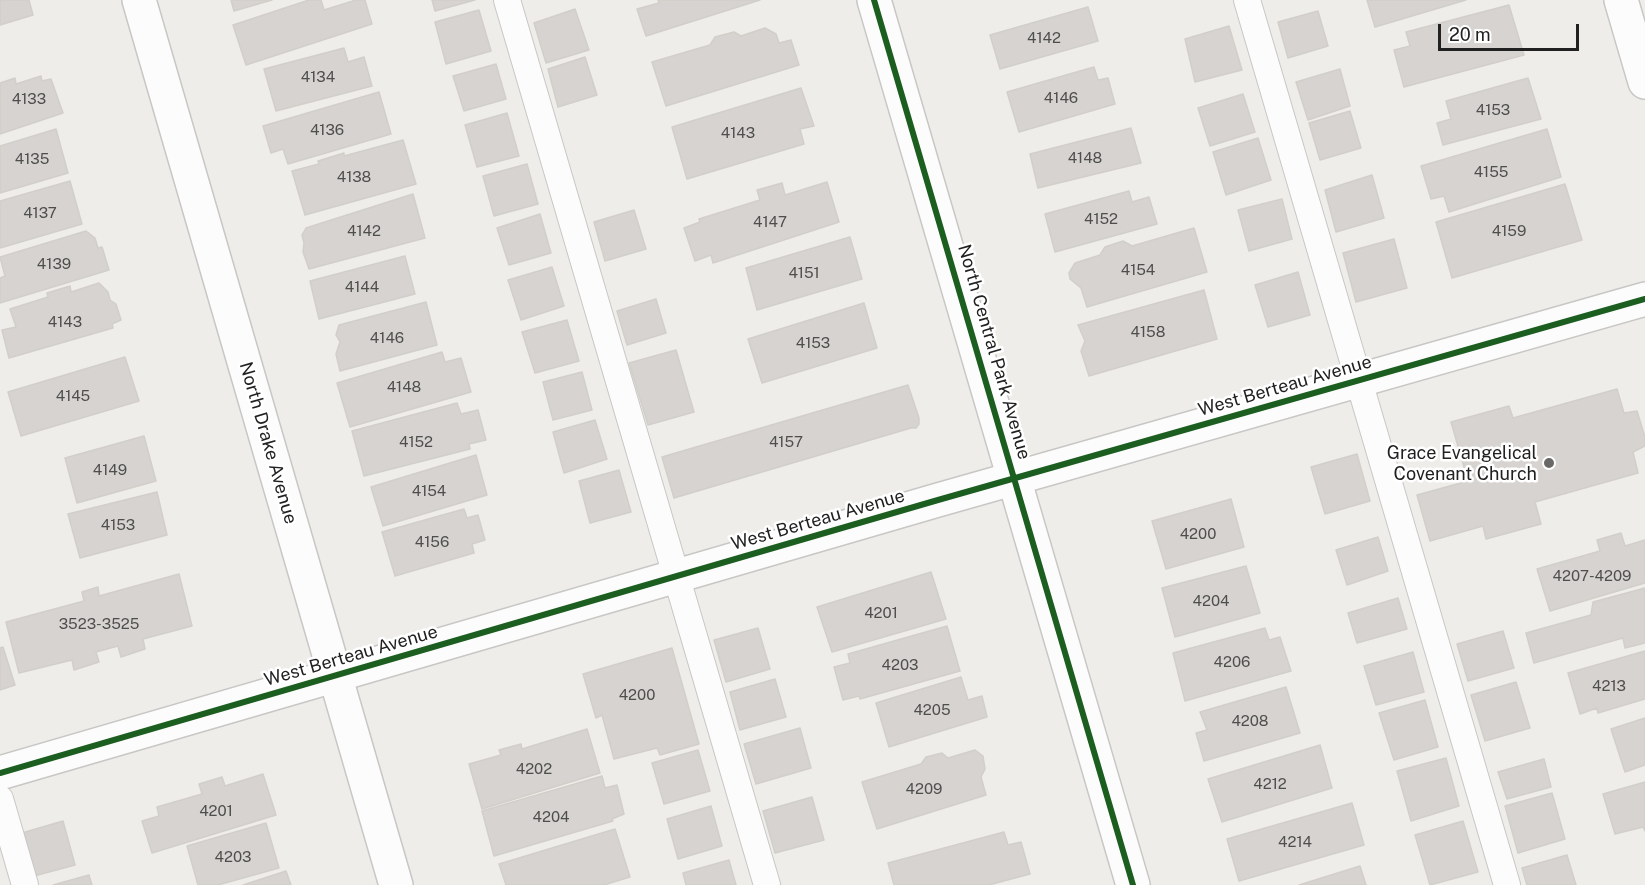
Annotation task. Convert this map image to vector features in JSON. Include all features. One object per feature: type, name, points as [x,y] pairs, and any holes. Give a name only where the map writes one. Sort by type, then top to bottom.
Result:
[{"type":"street","name":"North Drake Avenue","points":[[139,0],[396,885]]},
{"type":"street","name":"North Central Park Avenue","points":[[874,0],[1133,885]]},
{"type":"street","points":[[1621,0],[1645,82]]},
{"type":"street","name":"West Berteau Avenue","points":[[0,773],[1645,299]]},
{"type":"lane","points":[[507,0],[767,885]]},
{"type":"lane","points":[[1247,0],[1507,885]]},
{"type":"lane","points":[[0,799],[26,885]]},
{"type":"building","points":[[0,0],[29,0],[33,15],[0,25]]},
{"type":"building","points":[[231,0],[272,0],[234,11]]},
{"type":"building","points":[[309,0],[321,0],[324,10],[356,0],[365,0],[372,24],[246,65],[233,25]]},
{"type":"building","points":[[432,0],[475,0],[435,11]]},
{"type":"building","points":[[658,0],[760,0],[646,36],[637,9],[659,3]]},
{"type":"building","points":[[1367,0],[1466,0],[1375,27]]},
{"type":"building","points":[[1509,5],[1524,55],[1404,87],[1394,50],[1410,46],[1406,32]]},
{"type":"building","points":[[1088,7],[1098,41],[1000,69],[990,35]]},
{"type":"building","points":[[575,9],[589,50],[546,63],[534,23]]},
{"type":"building","points":[[479,10],[491,51],[446,64],[435,22]]},
{"type":"building","points":[[1318,11],[1328,46],[1288,58],[1278,22]]},
{"type":"building","points":[[1229,26],[1242,70],[1195,82],[1185,39]]},
{"type":"building","points":[[765,28],[776,34],[779,43],[791,40],[799,65],[666,106],[652,62],[710,45],[715,37],[734,32],[741,36]]},
{"type":"building","points":[[344,48],[348,62],[364,57],[372,86],[276,111],[264,69]]},
{"type":"building","points":[[585,57],[597,95],[558,107],[548,69]]},
{"type":"building","points":[[496,64],[506,99],[464,111],[453,76]]},
{"type":"building","points":[[1094,67],[1098,80],[1108,78],[1115,104],[1019,132],[1007,92]]},
{"type":"building","points":[[1340,69],[1350,106],[1308,120],[1296,82]]},
{"type":"building","points":[[41,76],[42,81],[51,79],[63,113],[0,134],[0,83],[15,78],[16,84]]},
{"type":"building","points":[[1528,78],[1541,119],[1443,145],[1437,123],[1451,119],[1446,101]]},
{"type":"building","points":[[801,88],[814,126],[800,129],[804,144],[687,179],[672,127]]},
{"type":"building","points":[[379,92],[391,134],[288,164],[283,149],[271,153],[263,126]]},
{"type":"building","points":[[1243,94],[1255,132],[1210,146],[1198,108]]},
{"type":"building","points":[[1350,111],[1361,148],[1320,160],[1309,123]]},
{"type":"building","points":[[507,113],[519,156],[477,167],[465,125]]},
{"type":"building","points":[[1131,128],[1141,163],[1038,188],[1030,154]]},
{"type":"building","points":[[56,129],[68,173],[0,193],[0,146]]},
{"type":"building","points":[[1547,129],[1561,177],[1449,212],[1444,196],[1431,199],[1421,166]]},
{"type":"building","points":[[1258,138],[1271,180],[1226,195],[1213,152]]},
{"type":"building","points":[[403,140],[416,184],[305,215],[292,171],[319,164],[318,161],[344,153],[344,156]]},
{"type":"building","points":[[527,164],[538,204],[494,216],[483,176]]},
{"type":"building","points":[[1372,175],[1384,218],[1336,232],[1325,190]]},
{"type":"building","points":[[70,181],[82,224],[0,248],[0,201]]},
{"type":"building","points":[[827,182],[839,222],[713,263],[711,255],[695,261],[684,228],[700,222],[699,219],[760,200],[757,190],[782,183],[785,195]]},
{"type":"building","points":[[1565,184],[1582,240],[1452,278],[1436,222]]},
{"type":"building","points":[[1129,191],[1132,202],[1149,197],[1157,224],[1055,252],[1045,214]]},
{"type":"building","points":[[413,194],[425,238],[309,269],[303,252],[302,235],[306,228]]},
{"type":"building","points":[[1282,199],[1292,239],[1249,251],[1238,210]]},
{"type":"building","points":[[634,210],[646,249],[605,261],[594,222]]},
{"type":"building","points":[[540,214],[551,253],[509,265],[497,228]]},
{"type":"building","points":[[1194,228],[1207,272],[1087,307],[1081,288],[1070,279],[1069,273],[1075,263],[1100,255],[1105,247],[1123,241],[1132,246]]},
{"type":"building","points":[[86,231],[95,238],[98,248],[102,247],[109,270],[0,303],[0,278],[5,276],[0,257]]},
{"type":"building","points":[[850,237],[862,279],[757,310],[746,268]]},
{"type":"building","points":[[1394,239],[1407,288],[1356,302],[1343,253]]},
{"type":"building","points":[[405,256],[415,294],[319,319],[310,281]]},
{"type":"building","points":[[552,267],[564,306],[521,320],[508,280]]},
{"type":"building","points":[[1298,272],[1310,315],[1268,327],[1255,285]]},
{"type":"building","points":[[99,283],[108,292],[110,300],[116,304],[121,320],[112,324],[113,328],[9,358],[2,330],[16,327],[10,309],[48,297],[47,293],[70,286],[71,292]]},
{"type":"building","points":[[1204,290],[1217,339],[1089,376],[1081,351],[1085,341],[1078,325]]},
{"type":"building","points":[[656,299],[666,333],[627,345],[617,311]]},
{"type":"building","points":[[426,302],[437,345],[340,371],[336,354],[340,342],[336,335],[339,325]]},
{"type":"building","points":[[864,303],[877,348],[762,383],[748,339]]},
{"type":"building","points":[[567,320],[579,361],[535,373],[522,332]]},
{"type":"building","points":[[676,350],[694,412],[648,425],[629,363]]},
{"type":"building","points":[[442,352],[445,362],[461,358],[471,392],[350,427],[337,383]]},
{"type":"building","points":[[125,357],[139,401],[21,436],[8,392]]},
{"type":"building","points":[[582,372],[592,410],[553,420],[543,382]]},
{"type":"building","points":[[908,385],[919,418],[916,428],[674,498],[662,457]]},
{"type":"building","name":"Grace Evangelical Covenant Church","points":[[1617,389],[1624,413],[1637,411],[1645,437],[1645,446],[1633,452],[1638,473],[1535,502],[1541,524],[1486,539],[1483,526],[1430,541],[1417,495],[1468,481],[1451,422],[1509,406],[1513,418]]},
{"type":"building","points":[[457,403],[461,414],[478,410],[486,440],[469,444],[470,449],[364,476],[352,431]]},
{"type":"building","points":[[595,420],[607,459],[564,473],[553,432]]},
{"type":"building","points":[[144,436],[156,481],[77,503],[65,458]]},
{"type":"building","points":[[1357,454],[1370,501],[1325,514],[1311,467]]},
{"type":"building","points":[[476,455],[487,495],[383,526],[371,487]]},
{"type":"building","points":[[619,470],[631,512],[590,523],[579,481]]},
{"type":"building","points":[[157,492],[167,535],[80,558],[68,514]]},
{"type":"building","points":[[1231,499],[1244,547],[1166,569],[1152,521]]},
{"type":"building","points":[[464,509],[467,518],[478,515],[485,540],[472,544],[474,553],[395,576],[382,532]]},
{"type":"building","points":[[1621,533],[1625,546],[1645,540],[1645,583],[1550,611],[1537,569],[1600,551],[1597,540]]},
{"type":"building","points":[[1378,537],[1388,571],[1347,585],[1336,550]]},
{"type":"building","points":[[1246,566],[1260,613],[1175,637],[1162,588]]},
{"type":"building","points":[[931,572],[946,619],[832,652],[817,607]]},
{"type":"building","points":[[179,574],[192,626],[143,639],[145,649],[121,657],[118,646],[96,652],[99,662],[74,670],[72,660],[19,673],[6,622],[84,601],[82,592],[98,587],[99,596]]},
{"type":"building","points":[[1645,588],[1645,643],[1625,648],[1623,638],[1534,663],[1526,633],[1591,615],[1593,602]]},
{"type":"building","points":[[1398,598],[1407,629],[1357,643],[1348,613]]},
{"type":"building","points":[[947,626],[960,671],[860,699],[859,696],[843,700],[834,667],[850,663],[848,654]]},
{"type":"building","points":[[758,628],[770,669],[726,682],[714,640]]},
{"type":"building","points":[[1265,628],[1269,640],[1280,637],[1291,671],[1185,701],[1173,653]]},
{"type":"building","points":[[1503,631],[1514,668],[1468,681],[1457,644]]},
{"type":"building","points":[[3,647],[15,685],[0,690],[0,648]]},
{"type":"building","points":[[672,648],[699,744],[660,755],[657,748],[614,759],[602,715],[596,718],[583,674]]},
{"type":"building","points":[[1645,651],[1645,699],[1598,713],[1597,708],[1580,714],[1568,673]]},
{"type":"building","points":[[1413,652],[1424,692],[1376,705],[1364,666]]},
{"type":"building","points":[[961,677],[968,700],[982,696],[987,717],[889,747],[876,703]]},
{"type":"building","points":[[775,679],[786,717],[740,730],[730,692]]},
{"type":"building","points":[[1516,682],[1530,728],[1485,741],[1471,695]]},
{"type":"building","points":[[1286,687],[1300,733],[1204,761],[1196,733],[1207,730],[1200,712]]},
{"type":"building","points":[[1425,700],[1438,747],[1394,760],[1379,713]]},
{"type":"building","points":[[1645,718],[1645,765],[1625,772],[1611,729]]},
{"type":"building","points":[[800,728],[811,768],[756,784],[744,744]]},
{"type":"building","points":[[587,729],[600,773],[482,809],[469,764],[501,755],[499,750],[521,744],[522,749]]},
{"type":"building","points":[[1320,745],[1332,788],[1222,822],[1208,779]]},
{"type":"building","points":[[698,750],[710,791],[664,804],[652,763]]},
{"type":"building","points":[[975,750],[983,756],[985,769],[981,777],[986,795],[877,829],[862,782],[921,764],[926,757],[942,753],[948,758]]},
{"type":"building","points":[[1446,758],[1459,806],[1411,821],[1397,771]]},
{"type":"building","points":[[1544,759],[1551,787],[1507,799],[1498,772]]},
{"type":"building","points":[[263,774],[276,815],[152,853],[142,821],[159,816],[157,807],[202,794],[199,784],[222,777],[225,786]]},
{"type":"building","points":[[602,776],[605,788],[617,785],[624,814],[612,819],[613,821],[494,856],[482,811]]},
{"type":"building","points":[[1645,782],[1645,831],[1643,827],[1615,834],[1603,794]]},
{"type":"building","points":[[1552,793],[1565,839],[1518,853],[1505,806]]},
{"type":"building","points":[[812,797],[824,840],[775,853],[763,811]]},
{"type":"building","points":[[1352,803],[1364,845],[1239,881],[1227,839]]},
{"type":"building","points":[[711,806],[722,846],[678,859],[667,819]]},
{"type":"building","points":[[63,821],[75,865],[34,876],[22,833]]},
{"type":"building","points":[[1463,821],[1478,872],[1430,885],[1415,835]]},
{"type":"building","points":[[266,823],[279,868],[218,885],[198,885],[187,846]]},
{"type":"building","points":[[615,829],[630,877],[604,885],[506,885],[499,864]]},
{"type":"building","points":[[1004,832],[1008,845],[1021,842],[1030,874],[989,885],[894,885],[888,863]]},
{"type":"building","points":[[1567,855],[1576,885],[1527,885],[1522,868]]},
{"type":"building","points":[[729,860],[736,885],[686,885],[683,873]]},
{"type":"building","points":[[1360,866],[1366,885],[1299,885]]},
{"type":"building","points":[[286,871],[291,885],[243,885]]},
{"type":"building","points":[[89,875],[92,885],[53,885]]},
{"type":"cycle path","points":[[874,0],[1133,885]]},
{"type":"cycle path","points":[[0,773],[938,500],[1645,299]]},
{"type":"place","name":"Grace Evangelical Covenant Church","points":[[1549,463]]}]
